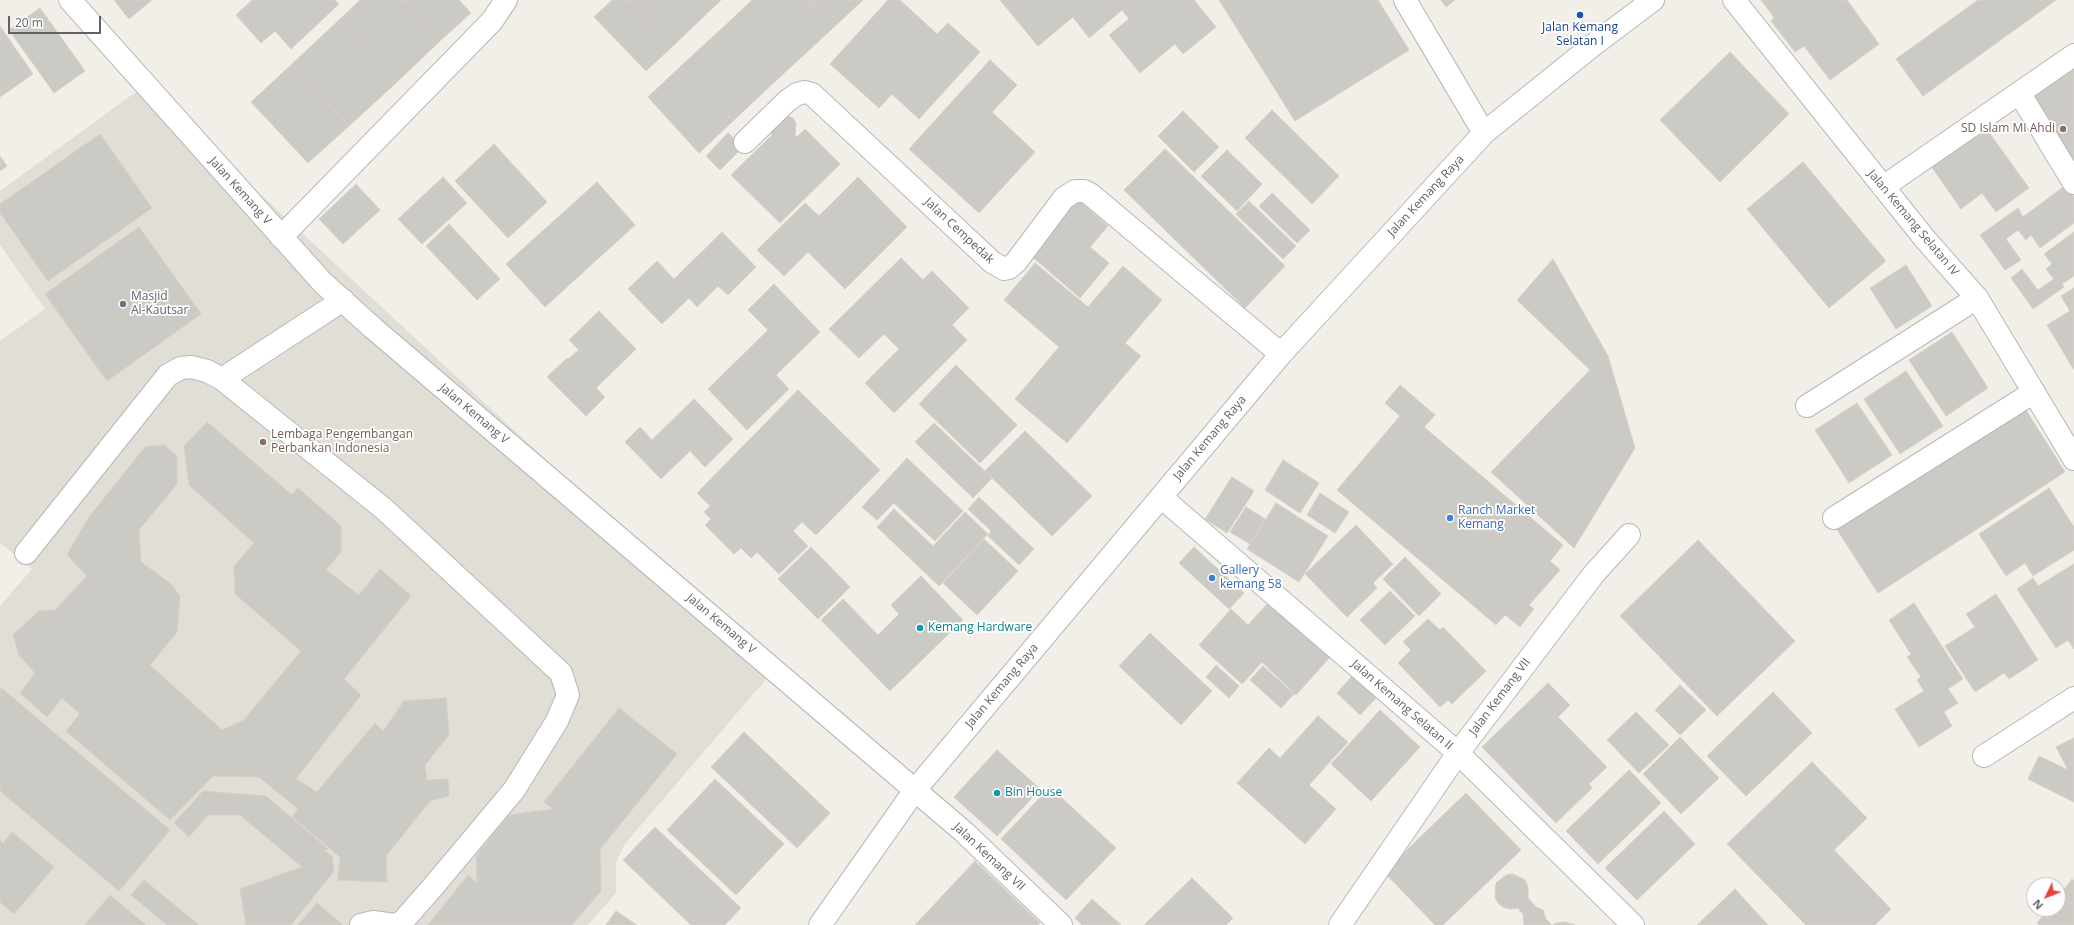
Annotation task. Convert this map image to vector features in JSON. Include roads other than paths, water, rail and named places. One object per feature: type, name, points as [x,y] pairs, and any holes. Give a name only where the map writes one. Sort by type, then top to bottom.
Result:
[{"type":"street","name":"Jalan Kemang V","points":[[70,0],[280,237],[323,283],[373,328],[915,790]]},
{"type":"street","points":[[280,237],[492,21],[506,0]]},
{"type":"street","points":[[1405,0],[1484,133]]},
{"type":"street","name":"Jalan Kemang Raya","points":[[820,925],[915,790],[1281,354],[1484,133],[1592,46],[1653,0]]},
{"type":"street","name":"Jalan Kemang Selatan IV","points":[[1734,0],[1925,239],[1977,298],[2074,459]]},
{"type":"street","points":[[1883,187],[2020,94],[2074,55]]},
{"type":"street","name":"Jalan Cempedak","points":[[745,142],[787,101],[797,94],[805,92],[812,94],[992,262],[1004,269],[1009,268],[1016,262],[1064,198],[1075,191],[1084,191],[1090,194],[1281,354]]},
{"type":"street","points":[[2020,94],[2074,183]]},
{"type":"street","points":[[1807,406],[1977,298]]},
{"type":"street","points":[[222,379],[343,300]]},
{"type":"street","points":[[26,552],[168,375],[181,368],[191,367],[207,371],[222,379],[390,514],[561,673],[568,695],[557,721],[514,790],[402,922],[394,925],[373,922],[361,925]]},
{"type":"street","points":[[1834,518],[2034,392]]},
{"type":"street","name":"Jalan Kemang Selatan II","points":[[1161,497],[1458,753],[1633,925]]},
{"type":"street","name":"Jalan Kemang VII","points":[[1340,925],[1458,753],[1593,575],[1629,535]]},
{"type":"street","points":[[1984,756],[2074,698]]},
{"type":"street","name":"Jalan Kemang VII","points":[[915,790],[964,832],[1061,925]]},
{"type":"place","name":"Jalan Kemang Selatan I","points":[[1580,15]]},
{"type":"place","name":"SD Islam MI Ahdi","points":[[2063,129]]},
{"type":"place","name":"Masjid Al-Kautsar","points":[[123,304]]},
{"type":"place","name":"Lembaga Pengembangan Perbankan Indonesia","points":[[263,442]]},
{"type":"place","name":"Ranch Market Kemang","points":[[1450,518]]},
{"type":"place","name":"Gallery kemang 58","points":[[1212,578]]},
{"type":"place","name":"Kemang Hardware","points":[[920,628]]},
{"type":"place","name":"Bin House","points":[[997,793]]}]
